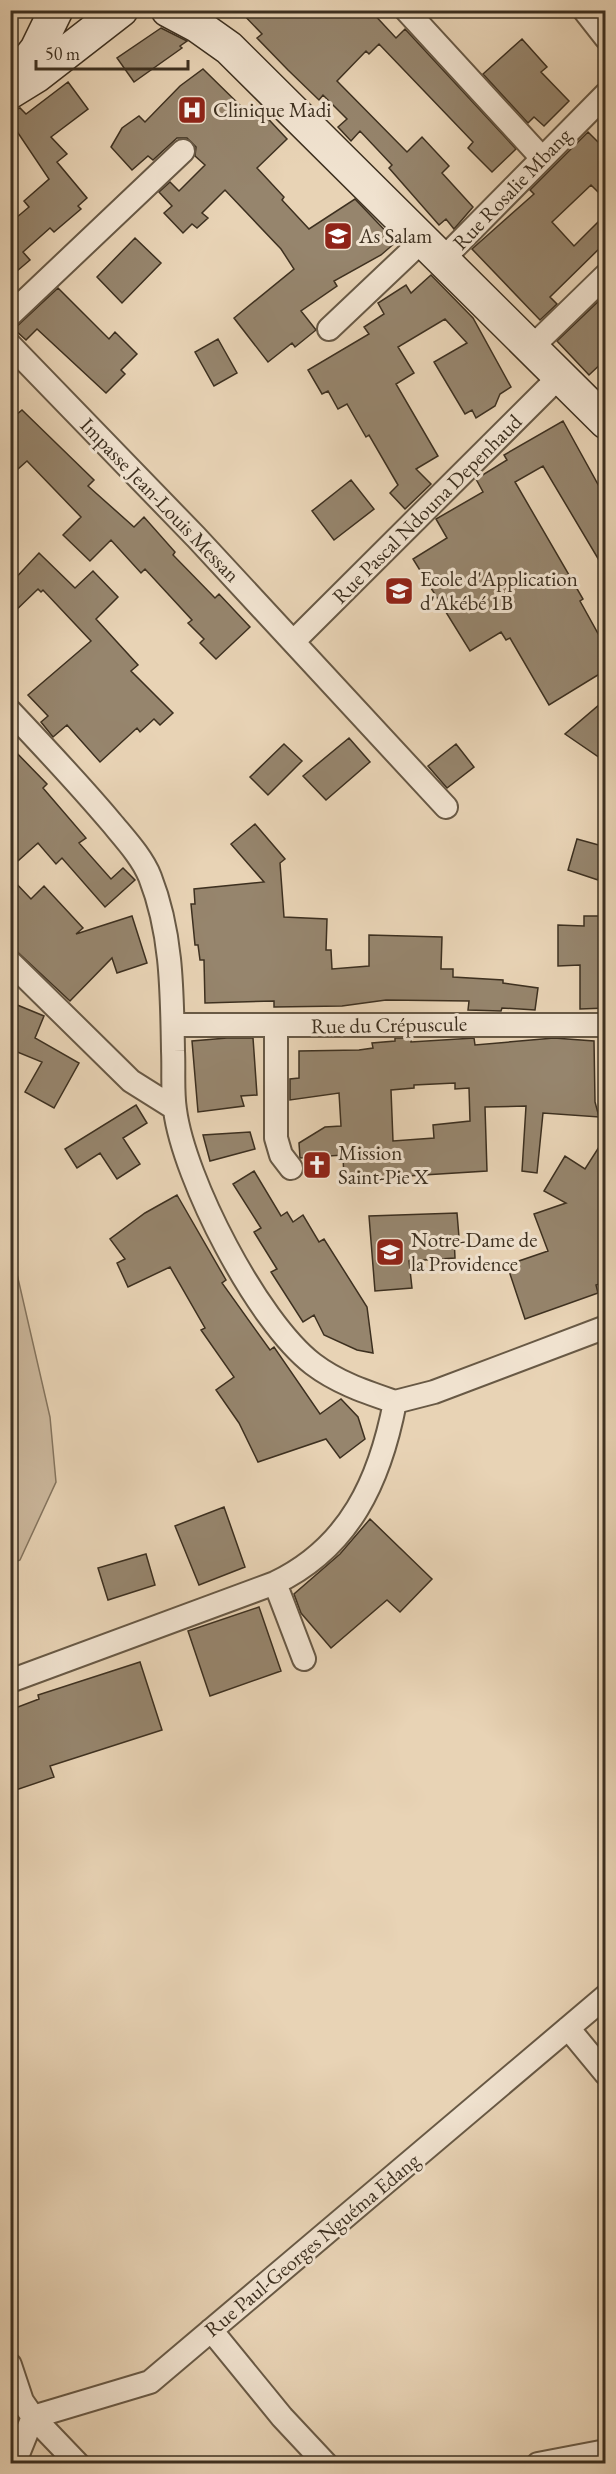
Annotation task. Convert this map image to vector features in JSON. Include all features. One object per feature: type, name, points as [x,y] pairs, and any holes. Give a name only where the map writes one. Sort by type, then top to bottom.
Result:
[{"type":"main road","points":[[10,82],[37,49],[56,10]]},
{"type":"main road","points":[[168,10],[198,26],[229,48]]},
{"type":"main road","points":[[201,10],[229,48],[606,422]]},
{"type":"main road","points":[[10,92],[122,14]]},
{"type":"street","points":[[406,10],[541,157]]},
{"type":"street","points":[[584,10],[606,38]]},
{"type":"street","name":"Rue Rosalie Mbang","points":[[329,329],[433,249],[541,157],[606,94]]},
{"type":"street","points":[[10,315],[183,151]]},
{"type":"street","points":[[531,348],[606,275]]},
{"type":"street","name":"Impasse Jean-Louis Messan","points":[[10,345],[301,649],[446,807]]},
{"type":"street","name":"Rue Pascal Ndouna Depenhaud","points":[[301,649],[560,376]]},
{"type":"street","points":[[10,711],[85,791],[130,845],[149,874],[161,908],[167,940],[172,980],[174,1108],[191,1173],[233,1256],[274,1321],[311,1362],[337,1381],[395,1402],[434,1392],[606,1327]]},
{"type":"street","points":[[10,962],[131,1081],[174,1108]]},
{"type":"street","name":"Rue du Crépuscule","points":[[173,1025],[276,1027],[606,1025]]},
{"type":"street","points":[[276,1027],[276,1138],[281,1155],[291,1168]]},
{"type":"street","points":[[10,1681],[275,1583],[315,1560],[353,1516],[373,1482],[384,1453],[395,1402]]},
{"type":"street","points":[[275,1583],[304,1659]]},
{"type":"street","name":"Rue Paul-Georges Nguéma Edang","points":[[33,2417],[150,2382],[606,1996]]},
{"type":"street","points":[[568,2028],[606,2074]]},
{"type":"street","points":[[211,2331],[282,2417],[326,2463]]},
{"type":"street","points":[[10,2365],[22,2401],[33,2417],[78,2463]]},
{"type":"street","points":[[10,2461],[18,2454],[33,2417]]},
{"type":"street","points":[[538,2463],[606,2451]]},
{"type":"shaded area","points":[[11,1248],[50,1417],[56,1482],[20,1560],[11,1564]]},
{"type":"building","points":[[239,10],[370,10],[396,38],[405,29],[516,149],[492,172],[468,148],[473,142],[379,44],[369,54],[366,51],[337,81],[407,152],[422,137],[449,166],[442,173],[473,207],[454,229],[446,219],[439,225],[389,168],[392,165],[360,131],[351,141],[338,127],[347,119],[323,95],[319,100],[288,70],[257,38],[262,34]]},
{"type":"building","points":[[161,28],[187,41],[180,46],[182,48],[134,82],[117,58]]},
{"type":"building","points":[[522,39],[547,67],[541,72],[569,101],[544,126],[534,117],[528,123],[483,74]]},
{"type":"building","points":[[203,69],[250,115],[258,108],[287,139],[257,168],[309,229],[355,199],[396,242],[381,255],[334,281],[337,286],[301,311],[316,330],[295,347],[292,343],[268,362],[234,318],[294,269],[281,249],[225,190],[202,213],[208,218],[197,228],[192,224],[183,233],[164,213],[172,206],[159,192],[170,182],[179,191],[205,165],[195,156],[196,147],[187,138],[177,138],[153,160],[148,156],[132,170],[111,147],[122,128],[139,116],[145,122],[180,86]]},
{"type":"building","points":[[68,82],[88,109],[51,137],[67,154],[57,162],[87,198],[78,206],[81,209],[54,232],[50,228],[23,252],[30,260],[10,277],[10,223],[29,207],[24,201],[49,179],[10,121],[10,112],[20,108],[26,114]]},
{"type":"building","points":[[588,132],[606,150],[606,200],[591,185],[552,222],[574,246],[606,214],[606,242],[550,297],[557,304],[540,320],[472,249],[534,194],[530,190]]},
{"type":"building","points":[[135,238],[161,263],[122,303],[97,277]]},
{"type":"building","points":[[431,275],[473,318],[511,387],[500,394],[495,406],[476,418],[472,410],[465,414],[434,362],[467,343],[445,319],[398,347],[414,373],[396,384],[438,456],[416,469],[431,484],[405,509],[390,493],[398,485],[369,435],[366,437],[347,404],[338,409],[328,391],[322,394],[308,370],[369,334],[364,327],[384,314],[378,303],[406,285],[411,293]]},
{"type":"building","points":[[58,288],[109,339],[115,332],[137,354],[121,370],[125,374],[106,393],[37,329],[26,340],[14,329]]},
{"type":"building","points":[[606,294],[606,359],[589,375],[557,341]]},
{"type":"building","points":[[218,339],[237,373],[214,386],[195,352]]},
{"type":"building","points":[[22,410],[94,480],[88,486],[134,527],[144,517],[175,552],[173,555],[215,598],[219,594],[250,627],[216,659],[200,643],[204,639],[188,623],[192,620],[145,569],[141,573],[111,540],[90,561],[63,535],[81,517],[27,461],[10,476],[10,420]]},
{"type":"building","points":[[563,421],[606,499],[606,572],[543,466],[515,482],[583,599],[580,601],[606,648],[606,670],[549,705],[510,638],[506,640],[501,632],[470,651],[413,559],[447,538],[436,519],[483,492],[476,479],[507,460],[504,455]]},
{"type":"building","points":[[351,480],[374,509],[334,540],[312,511]]},
{"type":"building","points":[[39,553],[75,588],[93,571],[118,597],[96,619],[138,665],[131,671],[173,713],[160,725],[154,719],[140,732],[137,728],[100,762],[67,725],[53,737],[41,722],[48,716],[28,695],[91,641],[43,590],[41,592],[38,589],[10,616],[10,584]]},
{"type":"building","points":[[606,699],[606,762],[565,734]]},
{"type":"building","points":[[349,738],[370,762],[326,800],[303,776]]},
{"type":"building","points":[[284,744],[302,761],[268,795],[250,777]]},
{"type":"building","points":[[456,744],[474,767],[447,788],[428,766]]},
{"type":"building","points":[[10,746],[47,784],[43,788],[86,838],[79,843],[111,879],[123,868],[135,880],[105,907],[62,858],[56,864],[38,843],[10,868]]},
{"type":"building","points":[[255,824],[285,859],[280,863],[284,917],[327,919],[326,950],[331,950],[332,969],[369,966],[369,935],[442,937],[441,969],[453,969],[453,977],[503,980],[503,983],[538,988],[535,1010],[502,1008],[501,1011],[468,1010],[469,1001],[386,1000],[342,1006],[274,1007],[274,1001],[205,1003],[204,960],[200,960],[198,945],[195,945],[191,904],[195,904],[194,889],[264,882],[231,844]]},
{"type":"building","points":[[577,839],[606,847],[598,880],[568,870]]},
{"type":"building","points":[[10,877],[31,899],[44,886],[83,928],[76,934],[132,916],[147,963],[117,973],[112,958],[70,1001],[10,945]]},
{"type":"building","points":[[584,916],[601,916],[601,982],[606,983],[606,1008],[580,1009],[580,965],[558,966],[558,925],[584,926]]},
{"type":"building","points":[[10,1002],[44,1016],[35,1038],[79,1063],[54,1108],[25,1092],[42,1062],[10,1049]]},
{"type":"building","points":[[253,1038],[257,1095],[241,1096],[244,1106],[198,1112],[192,1041]]},
{"type":"building","points":[[395,1038],[411,1038],[411,1042],[474,1038],[475,1045],[554,1038],[594,1041],[595,1102],[599,1117],[543,1113],[537,1173],[522,1171],[526,1106],[485,1107],[487,1171],[344,1180],[343,1155],[300,1158],[299,1143],[325,1127],[341,1126],[339,1093],[290,1100],[290,1079],[299,1078],[299,1051],[359,1050],[373,1048],[372,1043],[395,1041]],"holes":[[[455,1083],[455,1089],[469,1088],[470,1121],[433,1125],[434,1138],[393,1141],[391,1090],[414,1088],[414,1085]]]},
{"type":"building","points":[[136,1105],[147,1123],[123,1138],[140,1164],[117,1179],[100,1153],[77,1168],[65,1149]]},
{"type":"building","points":[[250,1132],[255,1149],[210,1161],[203,1135]]},
{"type":"building","points":[[606,1136],[606,1282],[596,1285],[598,1293],[525,1319],[509,1271],[516,1262],[548,1251],[534,1214],[566,1203],[544,1191],[565,1156],[585,1169]]},
{"type":"building","points":[[254,1171],[281,1216],[287,1212],[293,1222],[303,1215],[319,1242],[324,1239],[367,1307],[373,1353],[357,1350],[324,1335],[314,1315],[303,1322],[271,1272],[277,1269],[254,1232],[261,1228],[233,1184]]},
{"type":"building","points":[[177,1195],[226,1280],[222,1283],[270,1350],[274,1347],[320,1414],[341,1399],[358,1417],[365,1439],[340,1458],[326,1439],[258,1462],[239,1423],[216,1390],[234,1377],[201,1330],[205,1328],[170,1267],[128,1287],[117,1263],[125,1259],[110,1239],[145,1213]]},
{"type":"building","points":[[457,1213],[459,1237],[454,1237],[455,1258],[409,1261],[412,1288],[375,1291],[369,1216]]},
{"type":"building","points":[[224,1507],[245,1567],[199,1585],[175,1526]]},
{"type":"building","points":[[370,1519],[432,1579],[400,1612],[387,1600],[331,1648],[301,1613],[294,1594],[340,1554]]},
{"type":"building","points":[[146,1554],[155,1585],[108,1600],[98,1568]]},
{"type":"building","points":[[259,1607],[281,1671],[210,1696],[188,1631]]},
{"type":"building","points":[[140,1662],[162,1730],[50,1766],[54,1777],[10,1792],[10,1710],[39,1699],[38,1695]]},
{"type":"place","name":"Clinique Madi","points":[[192,110]]},
{"type":"place","name":"As Salam","points":[[338,236]]},
{"type":"place","name":"Ecole d'Application d'Akébé 1B","points":[[399,591]]},
{"type":"place","name":"Mission Saint-Pie X","points":[[317,1165]]},
{"type":"place","name":"Notre-Dame de la Providence","points":[[390,1252]]}]
